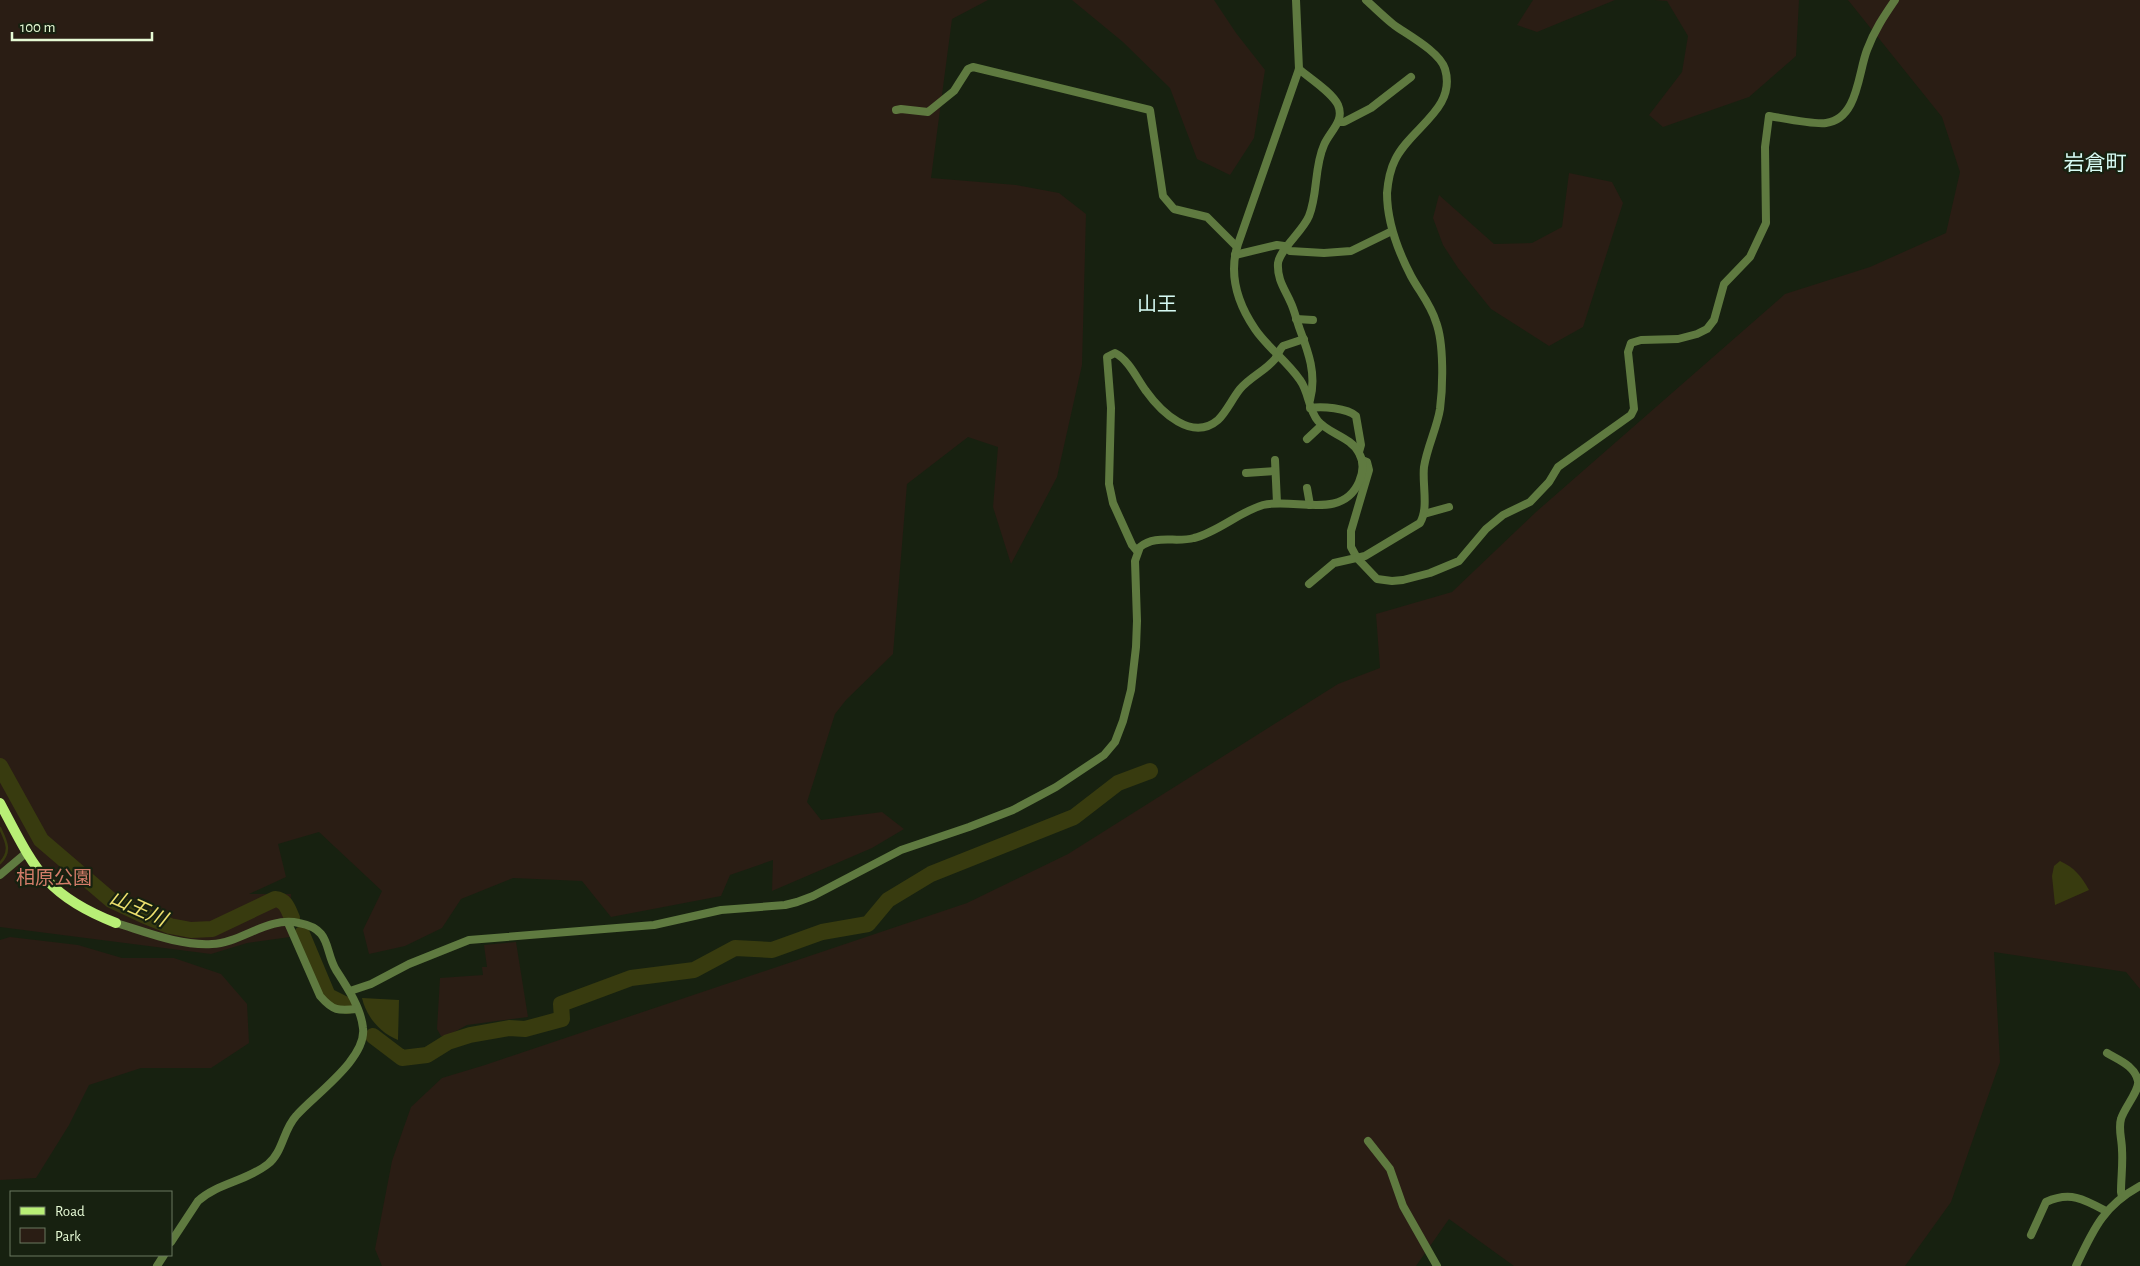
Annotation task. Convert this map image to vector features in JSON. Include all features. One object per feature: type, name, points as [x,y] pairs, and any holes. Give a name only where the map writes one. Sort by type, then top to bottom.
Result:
[{"type":"street","points":[[1296,0],[1298,69],[1236,251],[1233,277],[1243,307],[1255,330],[1301,381],[1310,405],[1322,426],[1350,443],[1367,462],[1369,470],[1353,519],[1350,541],[1357,558],[1373,576],[1382,581],[1392,581],[1430,573],[1459,561],[1486,529],[1503,515],[1530,502],[1549,482],[1558,467],[1631,415],[1634,408],[1628,352],[1631,344],[1640,340],[1678,339],[1697,334],[1707,328],[1714,320],[1724,284],[1750,256],[1766,223],[1765,147],[1769,116],[1826,123],[1839,118],[1852,104],[1866,51],[1878,25],[1895,0]]},
{"type":"street","points":[[1309,584],[1334,563],[1357,558],[1371,552],[1420,522],[1424,514],[1424,467],[1440,409],[1442,350],[1436,322],[1410,275],[1392,230],[1388,208],[1390,172],[1395,158],[1436,111],[1445,96],[1448,83],[1445,66],[1438,57],[1393,24],[1366,0]]},
{"type":"street","points":[[896,110],[928,112],[954,91],[968,69],[973,67],[1150,110],[1163,196],[1174,209],[1206,217],[1236,251]]},
{"type":"street","points":[[1298,69],[1338,103],[1340,112],[1339,122],[1323,147],[1309,216],[1283,250],[1278,261],[1279,281],[1291,303],[1313,369],[1310,405]]},
{"type":"street","points":[[1339,122],[1344,122],[1372,108],[1411,77]]},
{"type":"street","points":[[1236,251],[1278,245],[1290,251],[1324,253],[1351,251],[1392,230]]},
{"type":"street","points":[[1296,319],[1313,320]]},
{"type":"street","points":[[1137,551],[1132,545],[1113,503],[1109,484],[1112,408],[1107,357],[1115,354],[1124,359],[1147,393],[1167,414],[1184,426],[1193,429],[1210,425],[1217,420],[1242,387],[1271,363],[1283,346],[1304,339]]},
{"type":"street","points":[[350,991],[371,984],[409,964],[474,939],[654,925],[721,910],[785,905],[797,902],[813,896],[901,850],[1004,813],[1056,787],[1104,755],[1115,742],[1123,722],[1136,647],[1135,561],[1137,551],[1144,544],[1154,540],[1195,538],[1262,505],[1276,503],[1310,505],[1342,502],[1351,495],[1362,477],[1361,445],[1356,416],[1346,411],[1310,405]]},
{"type":"street","points":[[1307,440],[1322,426]]},
{"type":"street","points":[[1275,460],[1276,503]]},
{"type":"street","points":[[1246,473],[1274,471]]},
{"type":"street","points":[[1306,488],[1310,505]]},
{"type":"street","points":[[1424,514],[1449,507]]},
{"type":"street","points":[[0,803],[26,853],[44,878],[55,890],[89,912],[116,923],[168,938],[194,943],[213,944],[269,926],[299,923],[310,927],[323,937],[336,969],[350,991],[363,1028],[362,1040],[358,1050],[342,1071],[292,1120],[278,1151],[269,1164],[218,1187],[203,1196],[172,1240]]},
{"type":"street","points":[[0,875],[26,853]]},
{"type":"street","points":[[288,923],[320,996],[328,1006],[336,1010],[357,1009]]},
{"type":"street","points":[[2107,1053],[2126,1063],[2132,1069],[2138,1081],[2138,1087],[2124,1108],[2119,1124],[2122,1151],[2122,1196]]},
{"type":"street","points":[[1368,1142],[1390,1170],[1403,1206],[1437,1266]]},
{"type":"street","points":[[2076,1266],[2100,1218],[2106,1210],[2122,1196],[2140,1186]]},
{"type":"street","points":[[2031,1235],[2046,1202],[2056,1197],[2078,1197],[2106,1210]]},
{"type":"green space","name":"相原公園","points":[[0,0],[988,0],[952,19],[931,178],[1016,185],[1059,193],[1086,214],[1082,365],[1057,477],[1011,564],[993,507],[998,447],[968,437],[907,484],[893,654],[846,700],[835,714],[807,802],[821,820],[882,812],[904,829],[872,848],[772,891],[773,860],[730,875],[721,896],[611,917],[582,881],[513,878],[461,899],[442,928],[405,946],[369,954],[363,930],[382,891],[319,832],[278,844],[286,877],[249,894],[291,894],[290,937],[247,943],[211,954],[0,927]]},
{"type":"green space","points":[[1072,0],[1214,0],[1236,33],[1265,70],[1254,138],[1230,175],[1197,159],[1170,88],[1123,42]]},
{"type":"green space","points":[[1533,0],[1615,0],[1537,32],[1517,25]]},
{"type":"green space","points":[[1655,0],[1799,0],[1796,56],[1749,97],[1663,127],[1649,115],[1682,72],[1688,36],[1667,1]]},
{"type":"green space","points":[[1848,0],[2140,0],[2140,989],[2126,972],[1994,952],[2000,1062],[1951,1202],[1905,1266],[1514,1266],[1449,1219],[1416,1266],[382,1266],[375,1249],[392,1161],[411,1107],[442,1078],[967,903],[1068,854],[1338,684],[1380,668],[1376,614],[1452,592],[1536,512],[1785,294],[1870,267],[1946,233],[1960,172],[1942,117]]},
{"type":"green space","points":[[1569,173],[1612,182],[1623,203],[1583,327],[1549,346],[1491,309],[1458,268],[1443,245],[1433,218],[1439,195],[1494,244],[1532,243],[1562,227]]},
{"type":"green space","points":[[10,937],[78,945],[122,958],[174,958],[221,974],[247,1004],[249,1043],[211,1068],[141,1068],[89,1085],[69,1125],[36,1178],[0,1180],[0,940]]},
{"type":"green space","points":[[516,942],[528,1017],[467,1025],[447,1036],[441,1036],[437,1029],[440,978],[483,975],[482,967],[487,967],[484,945]]},
{"type":"shaded area","points":[[2060,861],[2077,873],[2089,890],[2055,905],[2052,876],[2054,866]]},
{"type":"shaded area","points":[[362,998],[399,1000],[398,1040],[385,1033],[375,1023],[370,1017]]},
{"type":"waterway","name":"山王川","points":[[0,766],[41,840],[111,900],[170,926],[191,930],[212,929],[275,899],[284,903],[292,918]]},
{"type":"waterway","points":[[373,1036],[402,1058],[427,1055],[448,1042],[470,1035],[509,1028],[525,1029],[562,1019],[561,1004],[631,978],[694,970],[735,948],[772,950],[822,932],[868,924],[888,900],[931,874],[1074,817],[1118,783],[1150,771]]},
{"type":"waterway","points":[[0,828],[7,846],[4,859],[0,863]]},
{"type":"waterway","name":"山王川","points":[[302,934],[328,996],[348,1006]]},
{"type":"district","name":"岩倉町","points":[[2095,163]]},
{"type":"district","name":"山王","points":[[1157,305]]}]
